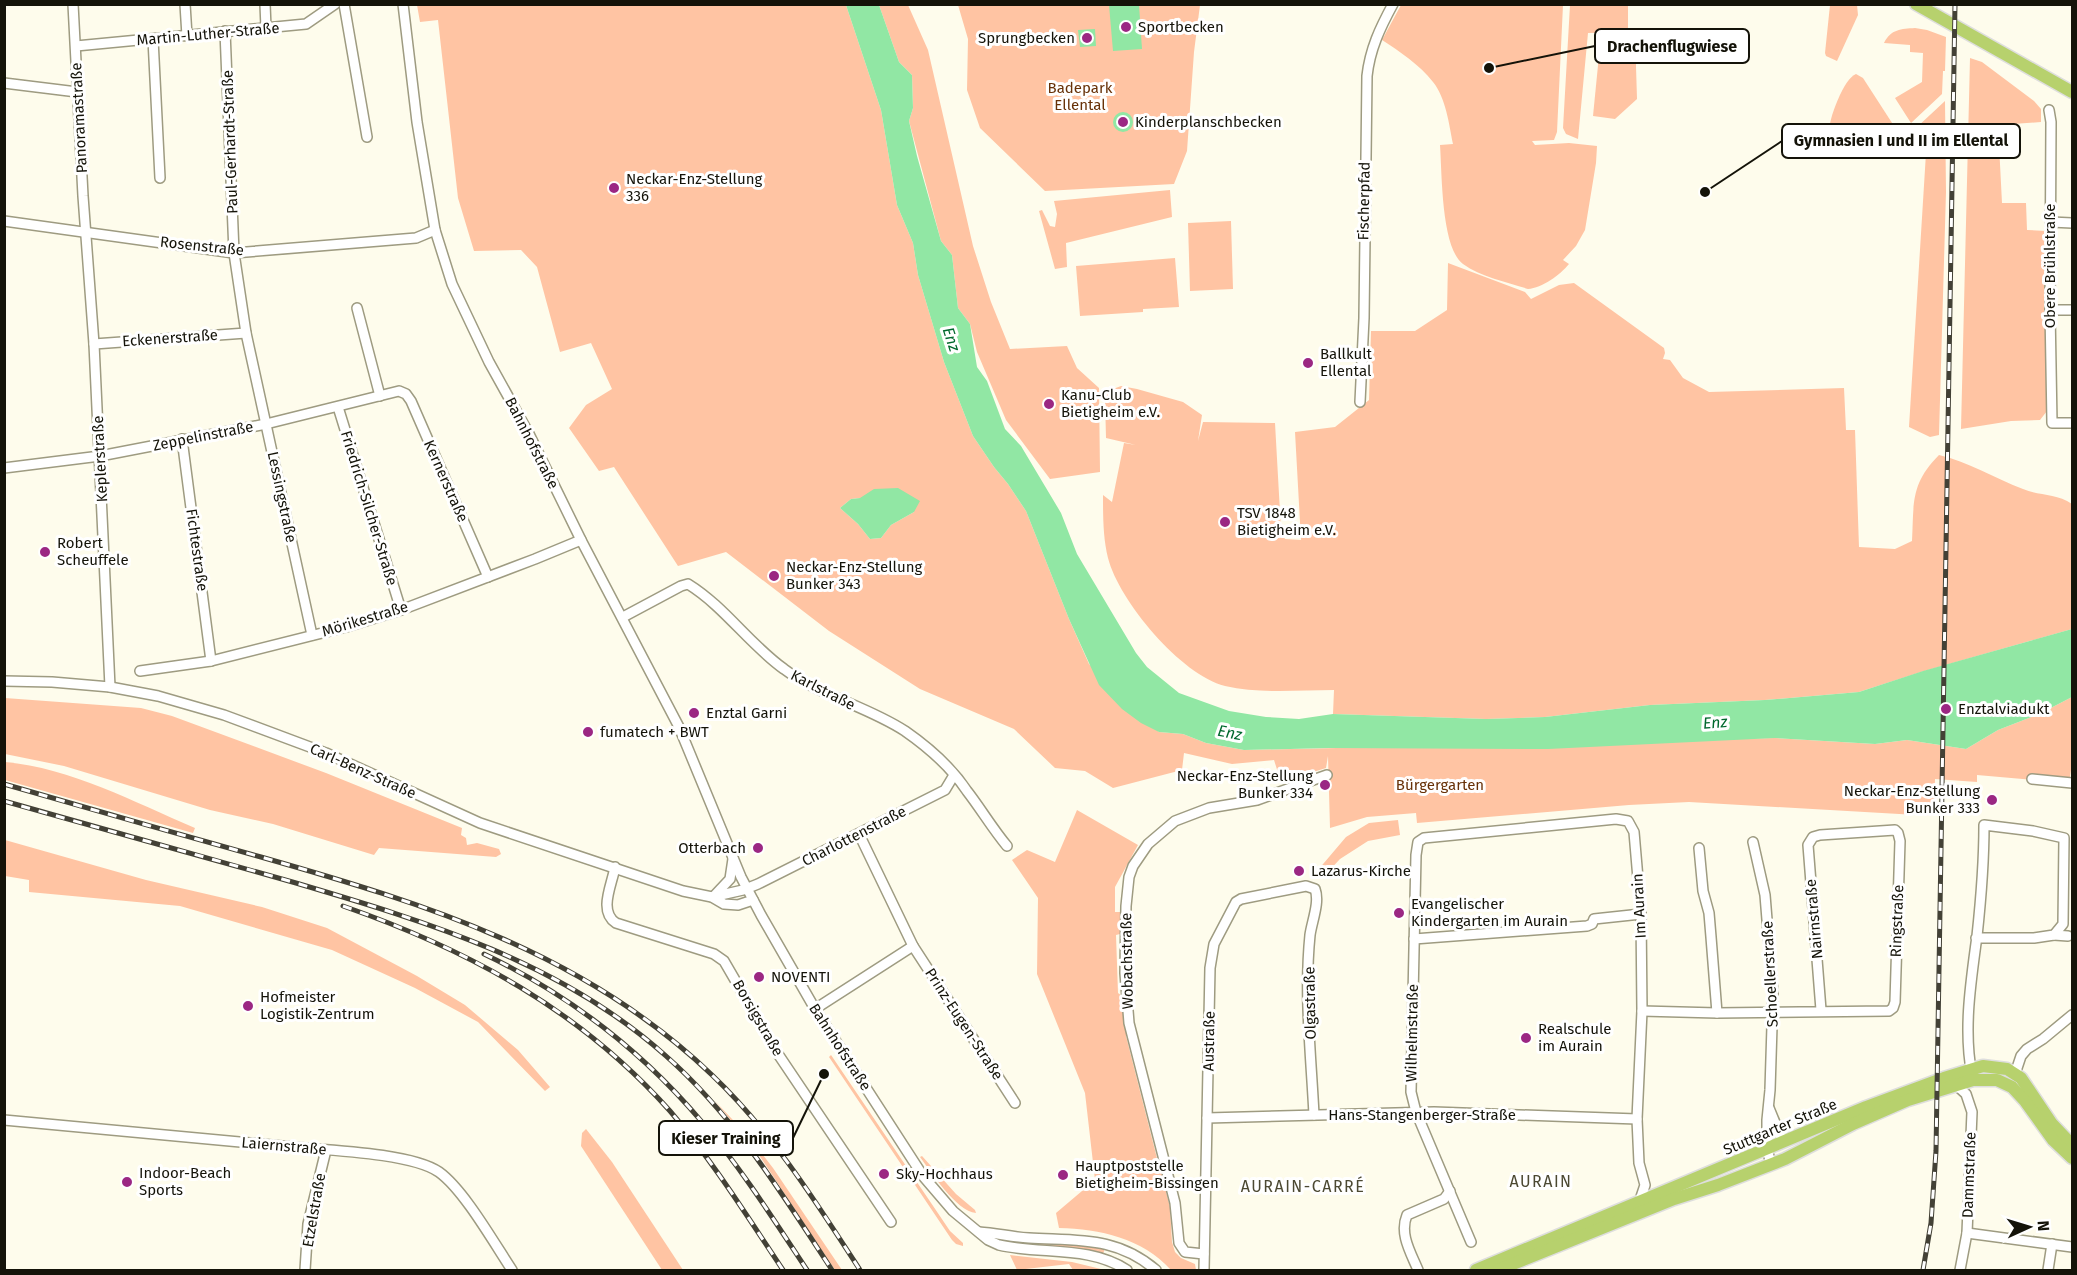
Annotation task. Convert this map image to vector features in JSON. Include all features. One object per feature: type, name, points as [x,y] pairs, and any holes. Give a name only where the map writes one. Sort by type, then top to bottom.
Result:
[{"type":"main road","points":[[1916,4],[1932,10],[2073,92]]},
{"type":"main road","name":"Stuttgarter Straße","points":[[1498,1270],[1674,1199],[1718,1185],[1803,1151],[1868,1117],[1955,1084],[1992,1066],[2007,1069],[2015,1074]]},
{"type":"main road","points":[[2015,1074],[2026,1085],[2057,1131],[2073,1145]]},
{"type":"main road","name":"Stuttgarter Straße","points":[[1476,1270],[1890,1098],[1972,1075],[1997,1080],[2012,1087],[2053,1140],[2073,1158]]},
{"type":"street","name":"Panoramastraße","points":[[73,4],[85,231]]},
{"type":"street","points":[[185,4],[187,36]]},
{"type":"street","points":[[265,4],[266,28]]},
{"type":"street","name":"Martin-Luther-Straße","points":[[76,46],[306,24],[335,4]]},
{"type":"street","points":[[344,4],[367,137]]},
{"type":"street","name":"Bahnhofstraße","points":[[403,4],[417,122],[435,230],[452,284],[489,362],[529,434],[581,540],[679,727],[747,889],[815,1009],[923,1176],[965,1221],[988,1240],[1005,1246],[1073,1252],[1106,1260],[1123,1268]]},
{"type":"street","name":"Fischerpfad","points":[[1360,402],[1364,318],[1366,76],[1375,39],[1393,4]]},
{"type":"street","name":"Paul-Gerhardt-Straße","points":[[225,31],[234,253]]},
{"type":"street","points":[[153,39],[160,178]]},
{"type":"street","points":[[4,83],[77,92]]},
{"type":"street","name":"Obere Brühlstraße","points":[[2049,110],[2051,122],[2052,423],[2073,423]]},
{"type":"street","name":"Rosenstraße","points":[[4,220],[234,253],[416,238],[435,230]]},
{"type":"street","points":[[2051,222],[2073,223]]},
{"type":"street","name":"Keplerstraße","points":[[85,231],[94,344],[110,687]]},
{"type":"street","name":"Lessingstraße","points":[[234,253],[246,333],[312,635]]},
{"type":"street","points":[[357,308],[380,396]]},
{"type":"street","points":[[2050,310],[2073,310]]},
{"type":"street","name":"Eckenerstraße","points":[[94,344],[246,333]]},
{"type":"street","name":"Zeppelinstraße","points":[[4,468],[100,456],[266,424],[399,391]]},
{"type":"street","name":"Kernerstraße","points":[[399,391],[406,394],[411,401],[488,577]]},
{"type":"street","name":"Friedrich-Silcher-Straße","points":[[338,407],[401,610]]},
{"type":"street","name":"Fichtestraße","points":[[182,439],[212,661]]},
{"type":"street","name":"Mörikestraße","points":[[140,671],[212,661],[346,627],[401,610],[581,540]]},
{"type":"street","name":"Karlstraße","points":[[623,617],[688,584],[724,612],[784,669],[904,731],[934,754],[954,775],[1007,846]]},
{"type":"street","name":"Carl-Benz-Straße","points":[[4,681],[110,687],[180,702],[278,734],[360,768],[480,823],[683,891],[712,897],[724,904],[738,905],[753,900]]},
{"type":"street","name":"Wobachstraße","points":[[1204,1254],[1185,1252],[1179,1243],[1175,1203],[1129,1023],[1125,962],[1129,877],[1136,861],[1148,844],[1175,821],[1209,808],[1257,800],[1327,774]]},
{"type":"street","name":"Charlottenstraße","points":[[747,889],[945,790],[954,775]]},
{"type":"street","points":[[2032,779],[2073,783]]},
{"type":"street","name":"Im Aurain","points":[[1418,842],[1429,837],[1623,819],[1628,821],[1634,832],[1641,914],[1642,1011],[1637,1119],[1639,1163],[1645,1185],[1639,1203]]},
{"type":"street","points":[[1972,1075],[1969,1013],[1971,974],[1984,861],[1984,825],[2033,831],[2064,838],[2062,924],[2054,935]]},
{"type":"street","name":"Ringstraße","points":[[1820,835],[1895,830],[1900,841],[1895,1005],[1889,1011],[1821,1010]]},
{"type":"street","name":"Prinz-Eugen-Straße","points":[[859,834],[913,946],[1016,1103]]},
{"type":"street","name":"Nairnstraße","points":[[1820,835],[1813,837],[1808,845],[1821,1010]]},
{"type":"street","name":"Wilhelmstraße","points":[[1418,842],[1411,1092],[1416,1112],[1471,1242]]},
{"type":"street","name":"Schoellerstraße","points":[[1753,842],[1765,895],[1774,1012],[1767,1120],[1767,1149],[1771,1164]]},
{"type":"street","points":[[1699,848],[1711,937],[1717,1013]]},
{"type":"street","points":[[712,897],[727,884],[733,859]]},
{"type":"street","name":"Borsigstraße","points":[[615,867],[606,904],[609,916],[616,923],[714,954],[724,961],[778,1054],[891,1221]]},
{"type":"street","name":"Austraße","points":[[1204,1270],[1210,968],[1214,944],[1233,908],[1241,898],[1306,886],[1316,892]]},
{"type":"street","name":"Carl-Benz-Straße","points":[[712,897],[747,889]]},
{"type":"street","name":"Olgastraße","points":[[1314,1115],[1308,974],[1310,933],[1316,892]]},
{"type":"street","points":[[1414,939],[1583,926],[1592,924],[1594,919],[1641,914]]},
{"type":"street","points":[[1976,938],[2068,936]]},
{"type":"street","points":[[815,1009],[913,946]]},
{"type":"street","points":[[1642,1011],[1717,1013],[1821,1010]]},
{"type":"street","points":[[2015,1074],[2021,1056],[2027,1049],[2073,1015]]},
{"type":"street","name":"Dammstraße","points":[[1955,1084],[1965,1094],[1972,1112],[1967,1233],[1960,1270]]},
{"type":"street","name":"Schoellerstraße","points":[[1769,1108],[1783,1142]]},
{"type":"street","name":"Hans-Stangenberger-Straße","points":[[1207,1118],[1416,1112],[1637,1119]]},
{"type":"street","name":"Laiernstraße","points":[[4,1120],[411,1160],[427,1165],[438,1172],[456,1189],[512,1270]]},
{"type":"street","name":"Etzelstraße","points":[[305,1270],[308,1224],[326,1150]]},
{"type":"street","points":[[1418,1270],[1406,1240],[1404,1222],[1407,1215],[1444,1199],[1450,1191]]},
{"type":"street","name":"Bahnhofstraße","points":[[965,1221],[970,1231],[970,1238]]},
{"type":"street","points":[[979,1232],[1028,1238],[1089,1240],[1125,1250],[1156,1270]]},
{"type":"street","points":[[1967,1233],[2073,1247]]},
{"type":"street","points":[[2048,1270],[2052,1244]]},
{"type":"green space","name":"Bürgergarten","points":[[417,5],[846,5],[881,110],[897,205],[913,243],[918,275],[944,362],[973,436],[1026,511],[1089,664],[1159,732],[1183,734],[1206,743],[1244,750],[1775,738],[1875,744],[1907,740],[1966,749],[1998,730],[2039,714],[2072,697],[2072,769],[2069,783],[1977,775],[1977,782],[1935,779],[1934,816],[1689,802],[1417,823],[1416,813],[1367,817],[1330,828],[1328,756],[1326,768],[1281,782],[1274,760],[1232,764],[1184,753],[1182,770],[1113,788],[1085,771],[1055,768],[1014,729],[920,689],[829,631],[726,552],[678,566],[614,467],[599,471],[569,428],[586,405],[612,389],[591,343],[560,352],[537,267],[521,250],[474,251],[458,198],[438,20],[420,22]],"holes":[[[860,498],[914,512],[891,525],[881,538],[870,539],[858,524],[840,508],[851,499]]]},
{"type":"green space","points":[[879,5],[908,5],[928,50],[973,246],[991,302],[1010,349],[1067,346],[1077,368],[1099,388],[1100,472],[1050,479],[1006,420],[977,352],[970,324],[958,308],[952,255],[941,241],[909,121],[913,108],[912,75],[899,62]]},
{"type":"green space","name":"Badepark Ellental","points":[[958,5],[1200,5],[1194,52],[1187,151],[1174,184],[1045,191],[980,128],[967,90],[968,39]]},
{"type":"green space","points":[[1401,5],[1563,5],[1557,132],[1554,140],[1532,141],[1535,145],[1569,143],[1597,146],[1596,163],[1585,230],[1576,246],[1563,260],[1569,264],[1545,284],[1528,289],[1494,279],[1470,269],[1456,255],[1450,242],[1442,190],[1440,145],[1453,144],[1444,103],[1428,76],[1382,40]]},
{"type":"green space","points":[[1570,5],[1628,5],[1628,32],[1588,33],[1578,139],[1566,134],[1563,128]]},
{"type":"green space","points":[[1830,5],[1857,5],[1858,15],[1837,61],[1826,56],[1825,53]]},
{"type":"green space","points":[[1915,28],[1946,37],[1945,71],[1943,71],[1942,94],[1911,123],[1895,98],[1922,82],[1923,53],[1910,52],[1910,45],[1884,43],[1893,32]]},
{"type":"green space","points":[[1635,33],[1637,99],[1615,119],[1593,116],[1601,35]]},
{"type":"green space","points":[[1970,58],[1982,62],[2034,101],[2041,109],[2041,122],[1998,125],[2002,203],[2026,203],[2027,230],[2046,231],[2047,411],[2040,420],[2011,421],[1961,429]]},
{"type":"green space","points":[[1856,74],[1863,78],[1894,126],[1895,138],[1889,145],[1838,143],[1829,133],[1838,100],[1851,77]]},
{"type":"green space","points":[[1945,101],[1946,192],[1939,435],[1930,437],[1909,427],[1926,153],[1914,151],[1916,128]]},
{"type":"green space","points":[[1170,190],[1172,217],[1066,243],[1067,267],[1055,269],[1039,211],[1042,210],[1050,226],[1055,227],[1057,214],[1054,201]]},
{"type":"green space","points":[[1231,221],[1233,289],[1190,291],[1188,223]]},
{"type":"green space","points":[[1175,258],[1179,307],[1080,316],[1076,266]]},
{"type":"green space","points":[[1448,263],[1525,292],[1531,299],[1559,285],[1574,283],[1664,348],[1663,359],[1670,360],[1683,378],[1709,392],[1844,388],[1846,430],[1855,430],[1859,547],[1895,549],[1912,541],[1915,495],[1918,485],[1939,455],[2023,489],[2066,500],[2072,504],[2072,629],[1859,692],[1765,700],[1650,705],[1545,717],[1486,719],[1333,714],[1334,690],[1252,690],[1225,686],[1208,679],[1172,652],[1154,634],[1125,595],[1108,558],[1104,535],[1103,495],[1112,502],[1124,443],[1136,445],[1106,438],[1105,399],[1108,391],[1121,386],[1183,402],[1202,415],[1198,441],[1203,422],[1275,423],[1281,530],[1285,539],[1301,540],[1295,432],[1335,427],[1369,400],[1371,331],[1415,331],[1447,310]]},
{"type":"green space","points":[[5,698],[141,708],[172,716],[326,773],[462,828],[461,835],[466,838],[467,845],[477,843],[499,849],[501,854],[496,857],[379,848],[374,855],[273,824],[210,810],[64,766],[5,754]]},
{"type":"green space","points":[[5,762],[30,765],[78,779],[195,828],[193,833],[5,780]]},
{"type":"green space","points":[[1077,810],[1138,845],[1115,887],[1115,912],[1120,912],[1120,934],[1116,935],[1118,993],[1122,996],[1125,1027],[1129,1034],[1126,1036],[1161,1174],[1164,1173],[1168,1187],[1165,1188],[1170,1207],[1172,1242],[1175,1252],[1181,1258],[1195,1264],[1196,1270],[1171,1270],[1147,1250],[1120,1237],[1090,1230],[1059,1228],[1056,1213],[1095,1180],[1085,1093],[1037,974],[1038,898],[1012,860],[1027,850],[1055,862]]},
{"type":"green space","points":[[1398,820],[1400,835],[1368,841],[1340,859],[1324,876],[1318,870],[1346,837],[1369,823]]},
{"type":"green space","points":[[5,840],[146,880],[262,907],[327,928],[417,976],[465,1005],[518,1050],[550,1087],[545,1091],[478,1022],[415,988],[332,950],[180,906],[29,892],[29,880],[5,876]]},
{"type":"green space","points":[[831,1055],[950,1231],[963,1243],[963,1246],[952,1240],[829,1057]]},
{"type":"green space","points":[[714,1100],[749,1137],[773,1168],[842,1270],[835,1270],[755,1149]]},
{"type":"green space","points":[[586,1129],[612,1162],[683,1270],[662,1270],[581,1146],[582,1133]]},
{"type":"green space","points":[[922,1156],[976,1213],[968,1211],[953,1199],[920,1157]]},
{"type":"green space","points":[[1004,1239],[1105,1248],[1103,1254],[1078,1249],[1003,1243]]},
{"type":"green space","points":[[1010,1255],[1072,1262],[1101,1269],[1073,1270],[1069,1264],[1017,1270]]},
{"type":"water","name":"Enz","points":[[846,5],[879,5],[899,62],[912,75],[913,108],[909,121],[917,156],[941,241],[952,255],[958,308],[970,324],[977,367],[987,381],[1005,429],[1021,446],[1061,513],[1077,554],[1136,653],[1147,667],[1179,693],[1229,711],[1266,717],[1299,719],[1333,714],[1486,719],[1545,717],[1650,705],[1765,700],[1859,692],[1923,671],[2072,629],[2072,697],[2039,714],[1998,730],[1966,749],[1907,740],[1875,744],[1775,738],[1548,749],[1244,750],[1206,743],[1183,734],[1159,732],[1141,723],[1122,709],[1099,685],[1069,619],[1026,511],[973,436],[944,362],[918,275],[913,243],[897,205],[881,110]]},
{"type":"water","name":"Sportbecken","points":[[1109,5],[1139,5],[1142,49],[1113,51]]},
{"type":"water","name":"Sprungbecken","points":[[1095,29],[1096,46],[1080,47],[1078,30]]},
{"type":"water","name":"Kinderplanschbecken","points":[[1123,112],[1130,115],[1133,122],[1130,129],[1123,132],[1116,129],[1113,122],[1116,115]]},
{"type":"water","points":[[898,488],[920,501],[914,512],[891,525],[881,538],[870,539],[858,524],[840,508],[851,499],[860,498],[874,489]]},
{"type":"railway","points":[[1923,1270],[1931,1223],[1936,1151],[1955,4]]},
{"type":"railway","points":[[4,784],[383,894],[443,914],[557,965],[611,996],[663,1033],[734,1097],[792,1168],[860,1270]]},
{"type":"railway","points":[[4,801],[395,913],[491,949],[538,970],[625,1023],[666,1056],[691,1080],[736,1130],[832,1270]]},
{"type":"railway","points":[[343,906],[435,942],[478,964],[520,987],[560,1013],[599,1043],[670,1111],[729,1189],[783,1270]]},
{"type":"railway","points":[[484,954],[545,987],[574,1006],[602,1026],[654,1071],[702,1122],[730,1158],[757,1194],[807,1270]]},
{"type":"place","name":"Sportbecken","points":[[1126,27]]},
{"type":"place","name":"Sprungbecken","points":[[1087,38]]},
{"type":"place","name":"Drachenflugwiese","points":[[1489,68]]},
{"type":"place","name":"Kinderplanschbecken","points":[[1123,122]]},
{"type":"place","name":"Neckar-Enz-Stellung 336","points":[[614,188]]},
{"type":"place","name":"Gymnasien I und II im Ellental","points":[[1705,192]]},
{"type":"place","name":"Ballkult Ellental","points":[[1308,363]]},
{"type":"place","name":"Kanu-Club Bietigheim e.V.","points":[[1049,404]]},
{"type":"place","name":"TSV 1848 Bietigheim e.V.","points":[[1225,522]]},
{"type":"place","name":"Robert Scheuffele","points":[[45,552]]},
{"type":"place","name":"Neckar-Enz-Stellung Bunker 343","points":[[774,576]]},
{"type":"place","name":"Enztalviadukt","points":[[1946,709]]},
{"type":"place","name":"Enztal Garni","points":[[694,713]]},
{"type":"place","name":"fumatech + BWT","points":[[588,732]]},
{"type":"place","name":"Neckar-Enz-Stellung Bunker 334","points":[[1325,785]]},
{"type":"place","name":"Neckar-Enz-Stellung Bunker 333","points":[[1992,800]]},
{"type":"place","name":"Otterbach","points":[[758,848]]},
{"type":"place","name":"Lazarus-Kirche","points":[[1299,871]]},
{"type":"place","name":"Evangelischer Kindergarten im Aurain","points":[[1399,913]]},
{"type":"place","name":"NOVENTI","points":[[759,977]]},
{"type":"place","name":"Hofmeister Logistik-Zentrum","points":[[248,1006]]},
{"type":"place","name":"Realschule im Aurain","points":[[1526,1038]]},
{"type":"place","name":"Kieser Training","points":[[824,1074]]},
{"type":"place","name":"Sky-Hochhaus","points":[[884,1174]]},
{"type":"place","name":"Hauptpoststelle Bietigheim-Bissingen","points":[[1063,1175]]},
{"type":"place","name":"Indoor-Beach Sports","points":[[127,1182]]},
{"type":"district","name":"AURAIN","points":[[1541,1181]]},
{"type":"district","name":"AURAIN-CARRÉ","points":[[1303,1186]]}]
